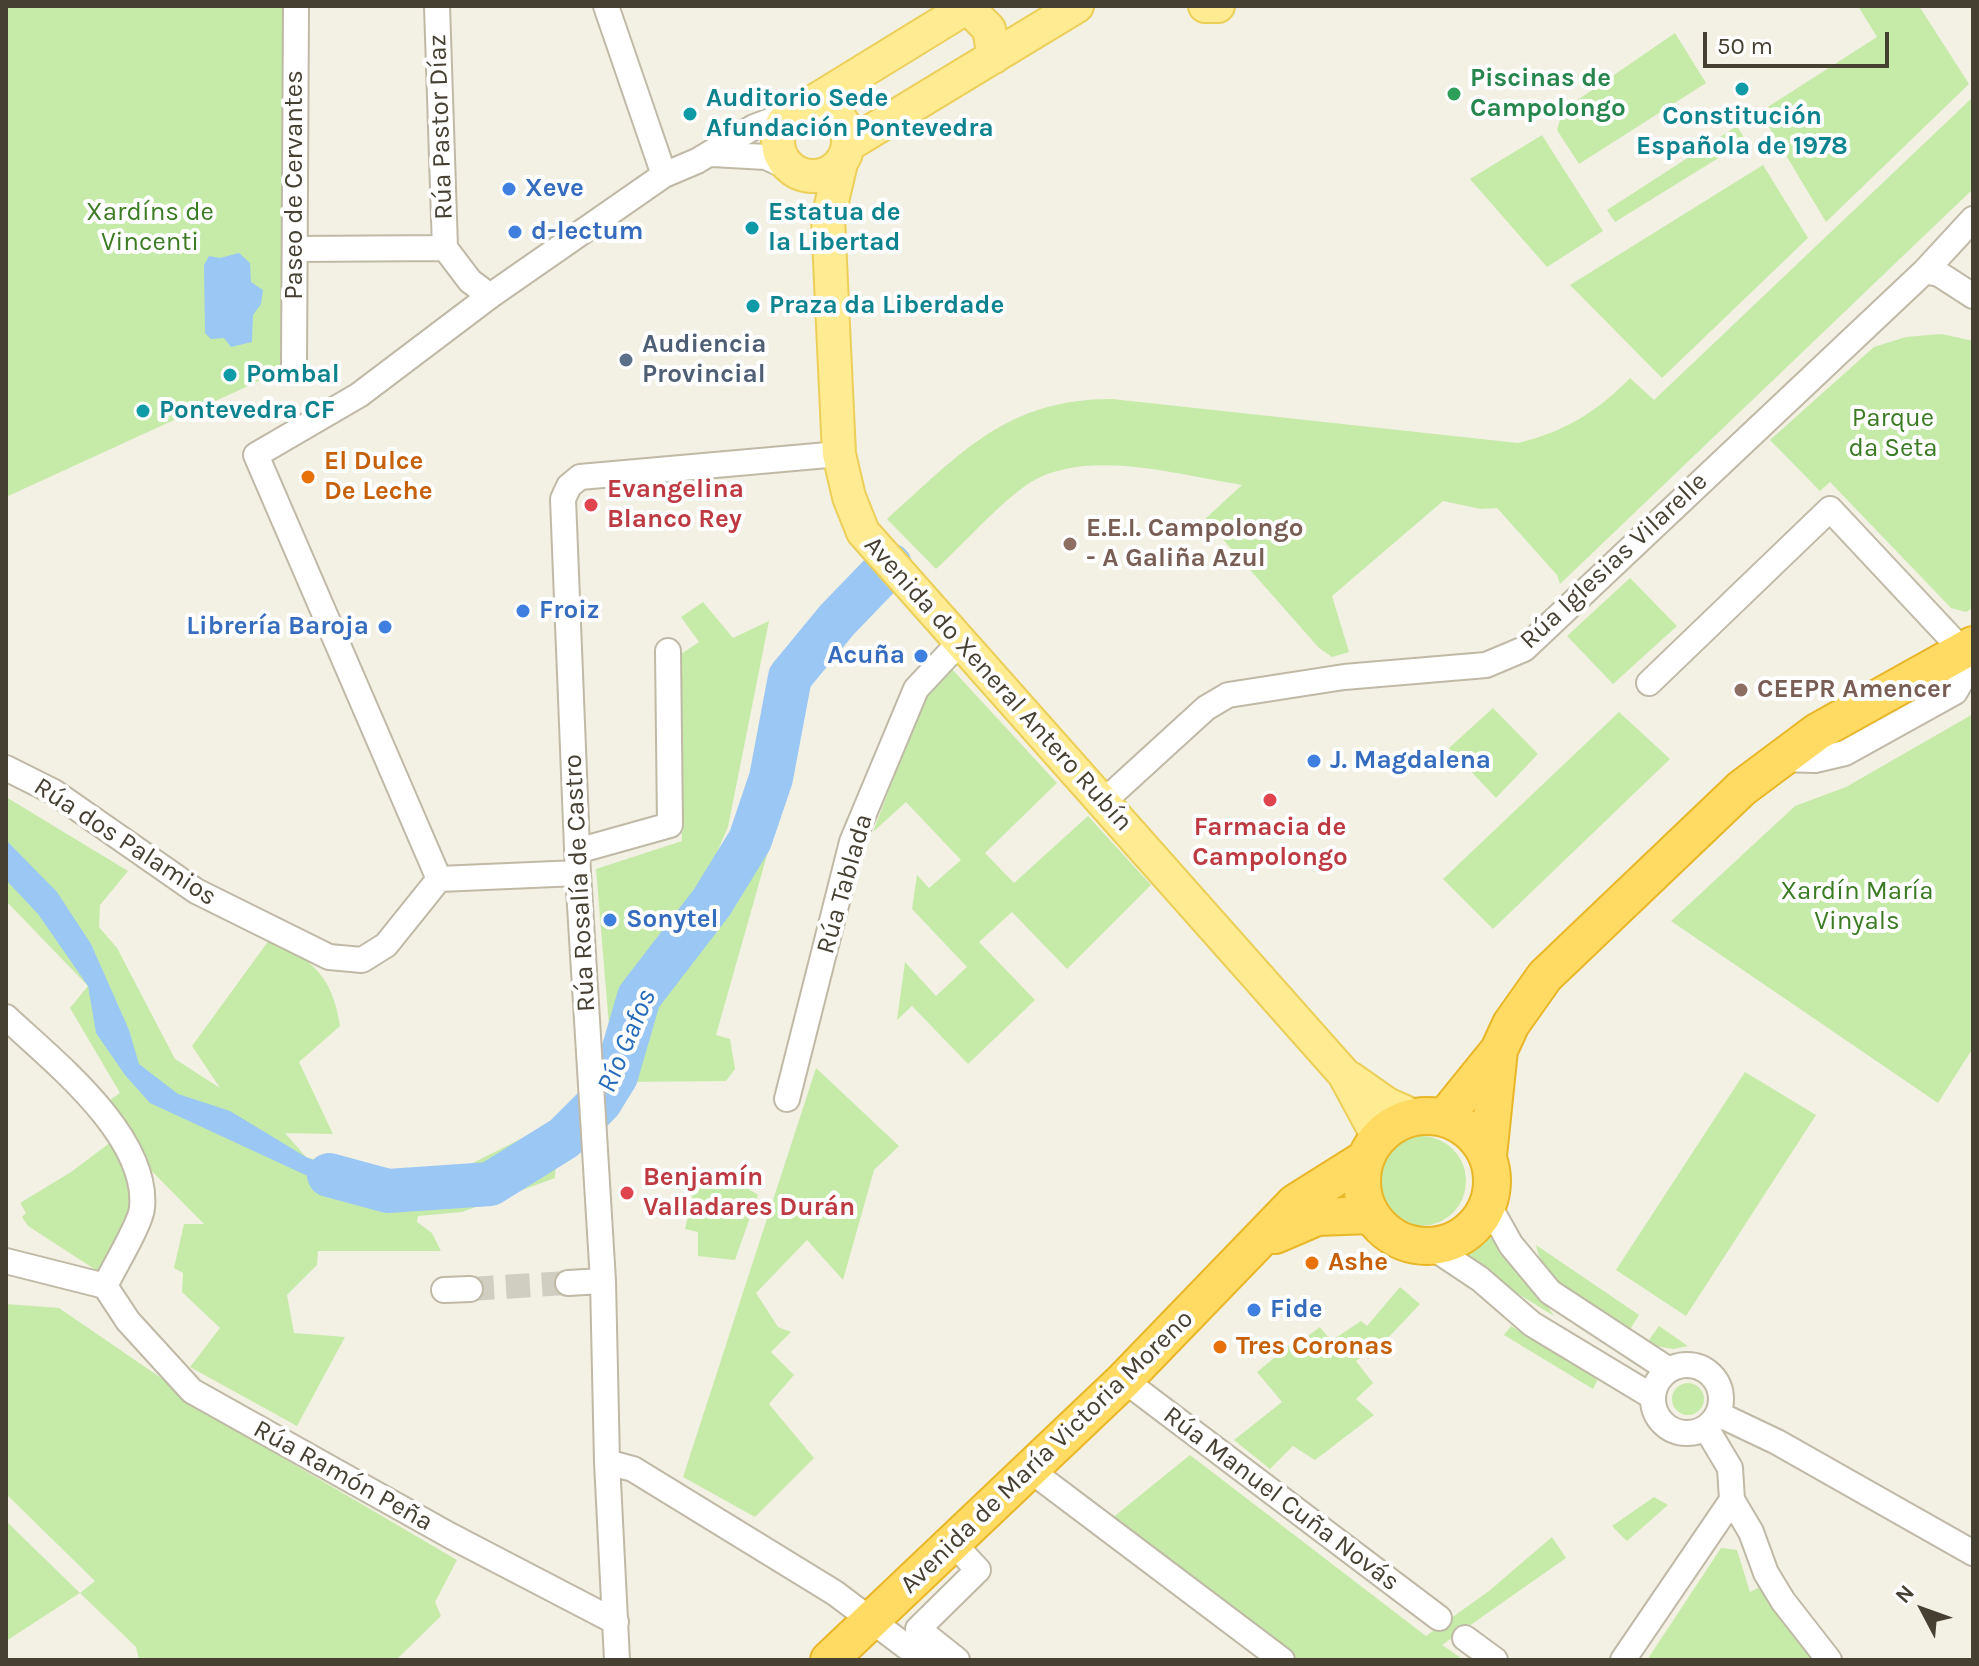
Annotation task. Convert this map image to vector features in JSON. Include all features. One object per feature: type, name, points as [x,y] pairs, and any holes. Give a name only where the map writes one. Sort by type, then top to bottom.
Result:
[{"type":"highway","points":[[1429,1117],[1499,1050],[1528,998],[1561,958],[1742,788],[1779,759],[1855,709],[1970,652]]},
{"type":"highway","points":[[1488,1156],[1477,1139],[1462,1125],[1429,1117],[1394,1124],[1372,1148],[1362,1188],[1370,1215],[1396,1240],[1432,1247],[1467,1234],[1488,1204],[1492,1188],[1488,1156],[1499,1050]]},
{"type":"highway","name":"Avenida de María Victoria Moreno","points":[[829,1660],[1124,1380],[1262,1241],[1295,1203],[1372,1148]]},
{"type":"highway","name":"Avenida de María Victoria Moreno","points":[[1262,1241],[1317,1217],[1370,1215]]},
{"type":"main road","points":[[828,218],[797,171],[783,160],[779,130],[800,109],[968,6],[989,29],[994,57]]},
{"type":"main road","points":[[797,171],[824,174],[844,154],[1077,6]]},
{"type":"main road","points":[[1205,6],[1218,6]]},
{"type":"main road","points":[[800,109],[819,106],[838,115],[844,124],[844,154],[828,218]]},
{"type":"main road","name":"Avenida do Xeneral Antero Rubín","points":[[828,218],[839,454],[849,497],[863,532],[1344,1074],[1387,1104],[1429,1117]]},
{"type":"main road","name":"Avenida do Xeneral Antero Rubín","points":[[1344,1074],[1372,1148]]},
{"type":"street","name":"Paseo de Cervantes","points":[[294,365],[296,6]]},
{"type":"street","name":"Rúa Pastor Díaz","points":[[437,6],[445,248],[470,281],[490,296]]},
{"type":"street","points":[[606,6],[664,175]]},
{"type":"street","points":[[668,651],[670,825],[577,862],[439,879],[256,455],[359,395],[490,296],[664,175],[709,154],[754,127],[800,109]]},
{"type":"street","points":[[709,154],[754,155],[797,171]]},
{"type":"street","name":"Rúa Iglesias Vilarelle","points":[[1103,802],[1206,708],[1228,695],[1344,677],[1486,665],[1524,649],[1925,271],[1973,219]]},
{"type":"street","name":"Rúa Pastor Díaz","points":[[295,249],[445,248]]},
{"type":"street","points":[[1925,271],[1939,274],[1973,296]]},
{"type":"street","name":"Rúa Rosalía de Castro","points":[[617,1660],[596,1126],[577,862],[563,499],[569,486],[580,477],[839,454]]},
{"type":"street","points":[[1649,683],[1830,509],[1970,652]]},
{"type":"street","name":"Rúa Tablada","points":[[787,1099],[852,842],[916,689],[959,643]]},
{"type":"street","name":"Rúa dos Palamios","points":[[6,768],[54,792],[196,891],[329,957],[362,960],[386,945],[439,879]]},
{"type":"street","points":[[6,1017],[84,1090],[137,1164],[143,1209],[105,1286],[6,1261]]},
{"type":"street","points":[[1488,1204],[1511,1245],[1550,1292],[1669,1370]]},
{"type":"street","points":[[1432,1247],[1480,1279],[1532,1324],[1653,1397]]},
{"type":"street","points":[[568,1283],[603,1281]]},
{"type":"street","name":"Rúa Ramón Peña","points":[[105,1286],[128,1321],[192,1391],[449,1535],[616,1622]]},
{"type":"street","points":[[444,1290],[470,1289]]},
{"type":"street","points":[[1829,1660],[1783,1601],[1732,1500],[1730,1468],[1712,1421],[1721,1394],[1711,1374],[1691,1365],[1669,1370],[1661,1377],[1653,1397],[1654,1409],[1666,1427],[1687,1434],[1712,1421],[1777,1442],[1973,1553]]},
{"type":"street","name":"Rúa Manuel Cuña Novás","points":[[1124,1380],[1439,1618]]},
{"type":"street","points":[[607,1462],[633,1469],[670,1490],[872,1620],[924,1660]]},
{"type":"street","points":[[1030,1470],[1282,1660]]},
{"type":"street","points":[[1623,1660],[1732,1500]]},
{"type":"street","points":[[954,1544],[978,1570],[918,1629],[957,1660]]},
{"type":"street","points":[[1465,1638],[1495,1660]]},
{"type":"green space","name":"Xardíns de Vincenti","points":[[6,6],[296,6],[294,365],[6,497]]},
{"type":"green space","points":[[1858,6],[1919,6],[1969,84],[1826,222],[1760,112],[1877,37]]},
{"type":"green space","points":[[1675,33],[1706,83],[1579,164],[1557,130],[1563,110]]},
{"type":"green space","points":[[1973,97],[1973,189],[1560,584],[1557,575],[1497,508],[1481,509],[1443,501],[1332,596],[1349,652],[1332,657],[1319,648],[1205,519],[1242,485],[1106,465],[1054,472],[1020,490],[936,569],[887,519],[938,472],[988,434],[1043,408],[1075,401],[1112,399],[1518,443],[1550,433],[1579,419],[1630,378],[1654,400]]},
{"type":"green space","points":[[1737,126],[1746,141],[1615,222],[1607,210]]},
{"type":"green space","points":[[1542,135],[1603,231],[1547,267],[1470,179]]},
{"type":"green space","points":[[1763,165],[1808,238],[1662,378],[1570,285]]},
{"type":"green space","name":"Parque da Seta","points":[[1942,334],[1973,341],[1973,608],[1966,612],[1951,608],[1830,482],[1820,491],[1770,440],[1874,347],[1906,337]]},
{"type":"green space","points":[[1630,578],[1677,626],[1613,684],[1567,636]]},
{"type":"green space","points":[[703,602],[733,638],[769,621],[728,827],[704,882],[627,980],[611,1050],[596,869],[682,841],[675,658],[699,642],[681,617]]},
{"type":"green space","points":[[950,667],[1057,783],[985,853],[1014,883],[1088,816],[1151,885],[1067,969],[1012,912],[979,942],[1035,1000],[968,1064],[912,1006],[897,1020],[905,962],[936,996],[967,967],[912,909],[917,875],[929,888],[961,860],[906,802],[873,832],[924,697]]},
{"type":"green space","points":[[1493,708],[1538,754],[1496,798],[1449,748]]},
{"type":"green space","points":[[1619,712],[1670,759],[1493,929],[1443,879]]},
{"type":"green space","name":"Xardín María Vinyals","points":[[1973,714],[1973,1048],[1938,1103],[1671,921],[1795,806],[1846,787]]},
{"type":"green space","points":[[771,778],[788,781],[716,1035],[730,1039],[735,1069],[726,1081],[624,1082],[616,1076],[639,997],[712,902],[750,841]]},
{"type":"green space","points":[[6,797],[128,871],[100,905],[99,927],[117,948],[175,1059],[220,1088],[192,1046],[272,936],[318,972],[332,994],[340,1026],[299,1062],[333,1134],[285,1133],[306,1157],[372,1176],[455,1172],[558,1120],[555,1178],[462,1212],[418,1216],[417,1222],[432,1233],[441,1251],[318,1251],[317,1265],[287,1295],[294,1333],[345,1337],[297,1426],[190,1367],[220,1328],[182,1292],[183,1273],[174,1268],[184,1224],[204,1224],[120,1139],[98,1108],[120,1093],[70,1008],[88,986],[6,901]]},
{"type":"green space","points":[[816,1068],[899,1146],[874,1170],[843,1280],[807,1240],[756,1293],[778,1327],[791,1332],[771,1352],[794,1375],[769,1404],[814,1458],[755,1517],[683,1477]]},
{"type":"green space","points":[[1745,1072],[1816,1115],[1686,1316],[1616,1270]]},
{"type":"green space","points":[[1421,1136],[1438,1139],[1453,1149],[1463,1164],[1466,1181],[1463,1198],[1453,1213],[1438,1223],[1421,1226],[1404,1223],[1389,1213],[1379,1198],[1376,1181],[1379,1164],[1389,1149],[1404,1139]]},
{"type":"green space","points":[[111,1142],[122,1155],[132,1213],[99,1272],[28,1226],[22,1217],[26,1213],[20,1203],[71,1172]]},
{"type":"green space","points":[[695,1185],[742,1185],[758,1195],[735,1260],[698,1256],[698,1232],[685,1229]]},
{"type":"green space","points":[[1494,1225],[1554,1316],[1457,1256]]},
{"type":"green space","points":[[1536,1245],[1639,1315],[1629,1331],[1587,1306],[1560,1285],[1541,1260]]},
{"type":"green space","points":[[1400,1287],[1420,1304],[1388,1338],[1356,1361],[1373,1383],[1356,1399],[1374,1415],[1315,1460],[1293,1446],[1270,1469],[1234,1440],[1282,1402],[1257,1372],[1291,1344],[1301,1356],[1313,1346],[1308,1336],[1320,1327],[1331,1341],[1361,1321],[1367,1326]]},
{"type":"green space","points":[[6,1304],[59,1308],[167,1382],[191,1404],[457,1560],[435,1602],[441,1616],[396,1660],[139,1660],[136,1647],[80,1593],[95,1581],[6,1494]]},
{"type":"green space","points":[[1511,1326],[1598,1379],[1593,1389],[1504,1335]]},
{"type":"green space","points":[[1659,1326],[1688,1346],[1673,1349],[1646,1344]]},
{"type":"green space","points":[[1688,1383],[1699,1388],[1704,1399],[1699,1410],[1688,1415],[1677,1410],[1672,1399],[1677,1388]]},
{"type":"green space","points":[[1190,1455],[1426,1636],[1489,1591],[1552,1537],[1566,1558],[1442,1645],[1464,1660],[1297,1660],[1111,1519]]},
{"type":"green space","points":[[1654,1497],[1668,1505],[1627,1541],[1612,1526]]},
{"type":"green space","points":[[6,1521],[80,1593],[6,1641]]},
{"type":"green space","points":[[1721,1548],[1737,1550],[1750,1592],[1762,1586],[1816,1660],[1647,1660]]},
{"type":"water","points":[[239,253],[250,263],[251,282],[263,290],[261,304],[253,315],[252,342],[231,347],[224,338],[211,339],[205,333],[204,265],[209,256],[220,258]]},
{"type":"water","points":[[6,840],[57,892],[91,944],[129,1030],[139,1064],[178,1094],[230,1111],[306,1157],[388,1191],[312,1178],[150,1103],[125,1075],[96,1033],[88,986],[38,914],[6,880]]},
{"type":"waterway","name":"Río Gafos","points":[[329,1175],[388,1191],[490,1184],[564,1138],[600,1102],[616,1076],[639,997],[712,902],[750,840],[771,778],[790,677],[837,620],[890,565]]},
{"type":"tunnel","points":[[470,1289],[568,1283]]},
{"type":"place","name":"Constitución Española de 1978","points":[[1742,89]]},
{"type":"place","name":"Piscinas de Campolongo","points":[[1454,94]]},
{"type":"place","name":"Auditorio Sede Afundación Pontevedra","points":[[690,114]]},
{"type":"place","name":"Xeve","points":[[509,189]]},
{"type":"place","name":"Estatua de la Libertad","points":[[752,228]]},
{"type":"place","name":"d-lectum","points":[[515,232]]},
{"type":"place","name":"Praza da Liberdade","points":[[753,306]]},
{"type":"place","name":"Audiencia Provincial","points":[[626,360]]},
{"type":"place","name":"Pombal","points":[[230,375]]},
{"type":"place","name":"Pontevedra CF","points":[[143,411]]},
{"type":"place","name":"El Dulce De Leche","points":[[308,477]]},
{"type":"place","name":"Evangelina Blanco Rey","points":[[591,505]]},
{"type":"place","name":"E.E.I. Campolongo - A Galiña Azul","points":[[1070,544]]},
{"type":"place","name":"Froiz","points":[[523,611]]},
{"type":"place","name":"Librería Baroja","points":[[385,627]]},
{"type":"place","name":"Acuña","points":[[921,656]]},
{"type":"place","name":"CEEPR Amencer","points":[[1741,690]]},
{"type":"place","name":"J. Magdalena","points":[[1314,761]]},
{"type":"place","name":"Farmacia de Campolongo","points":[[1270,800]]},
{"type":"place","name":"Sonytel","points":[[610,920]]},
{"type":"place","name":"Benjamín Valladares Durán","points":[[627,1193]]},
{"type":"place","name":"Ashe","points":[[1312,1263]]},
{"type":"place","name":"Fide","points":[[1254,1310]]},
{"type":"place","name":"Tres Coronas","points":[[1220,1347]]}]
